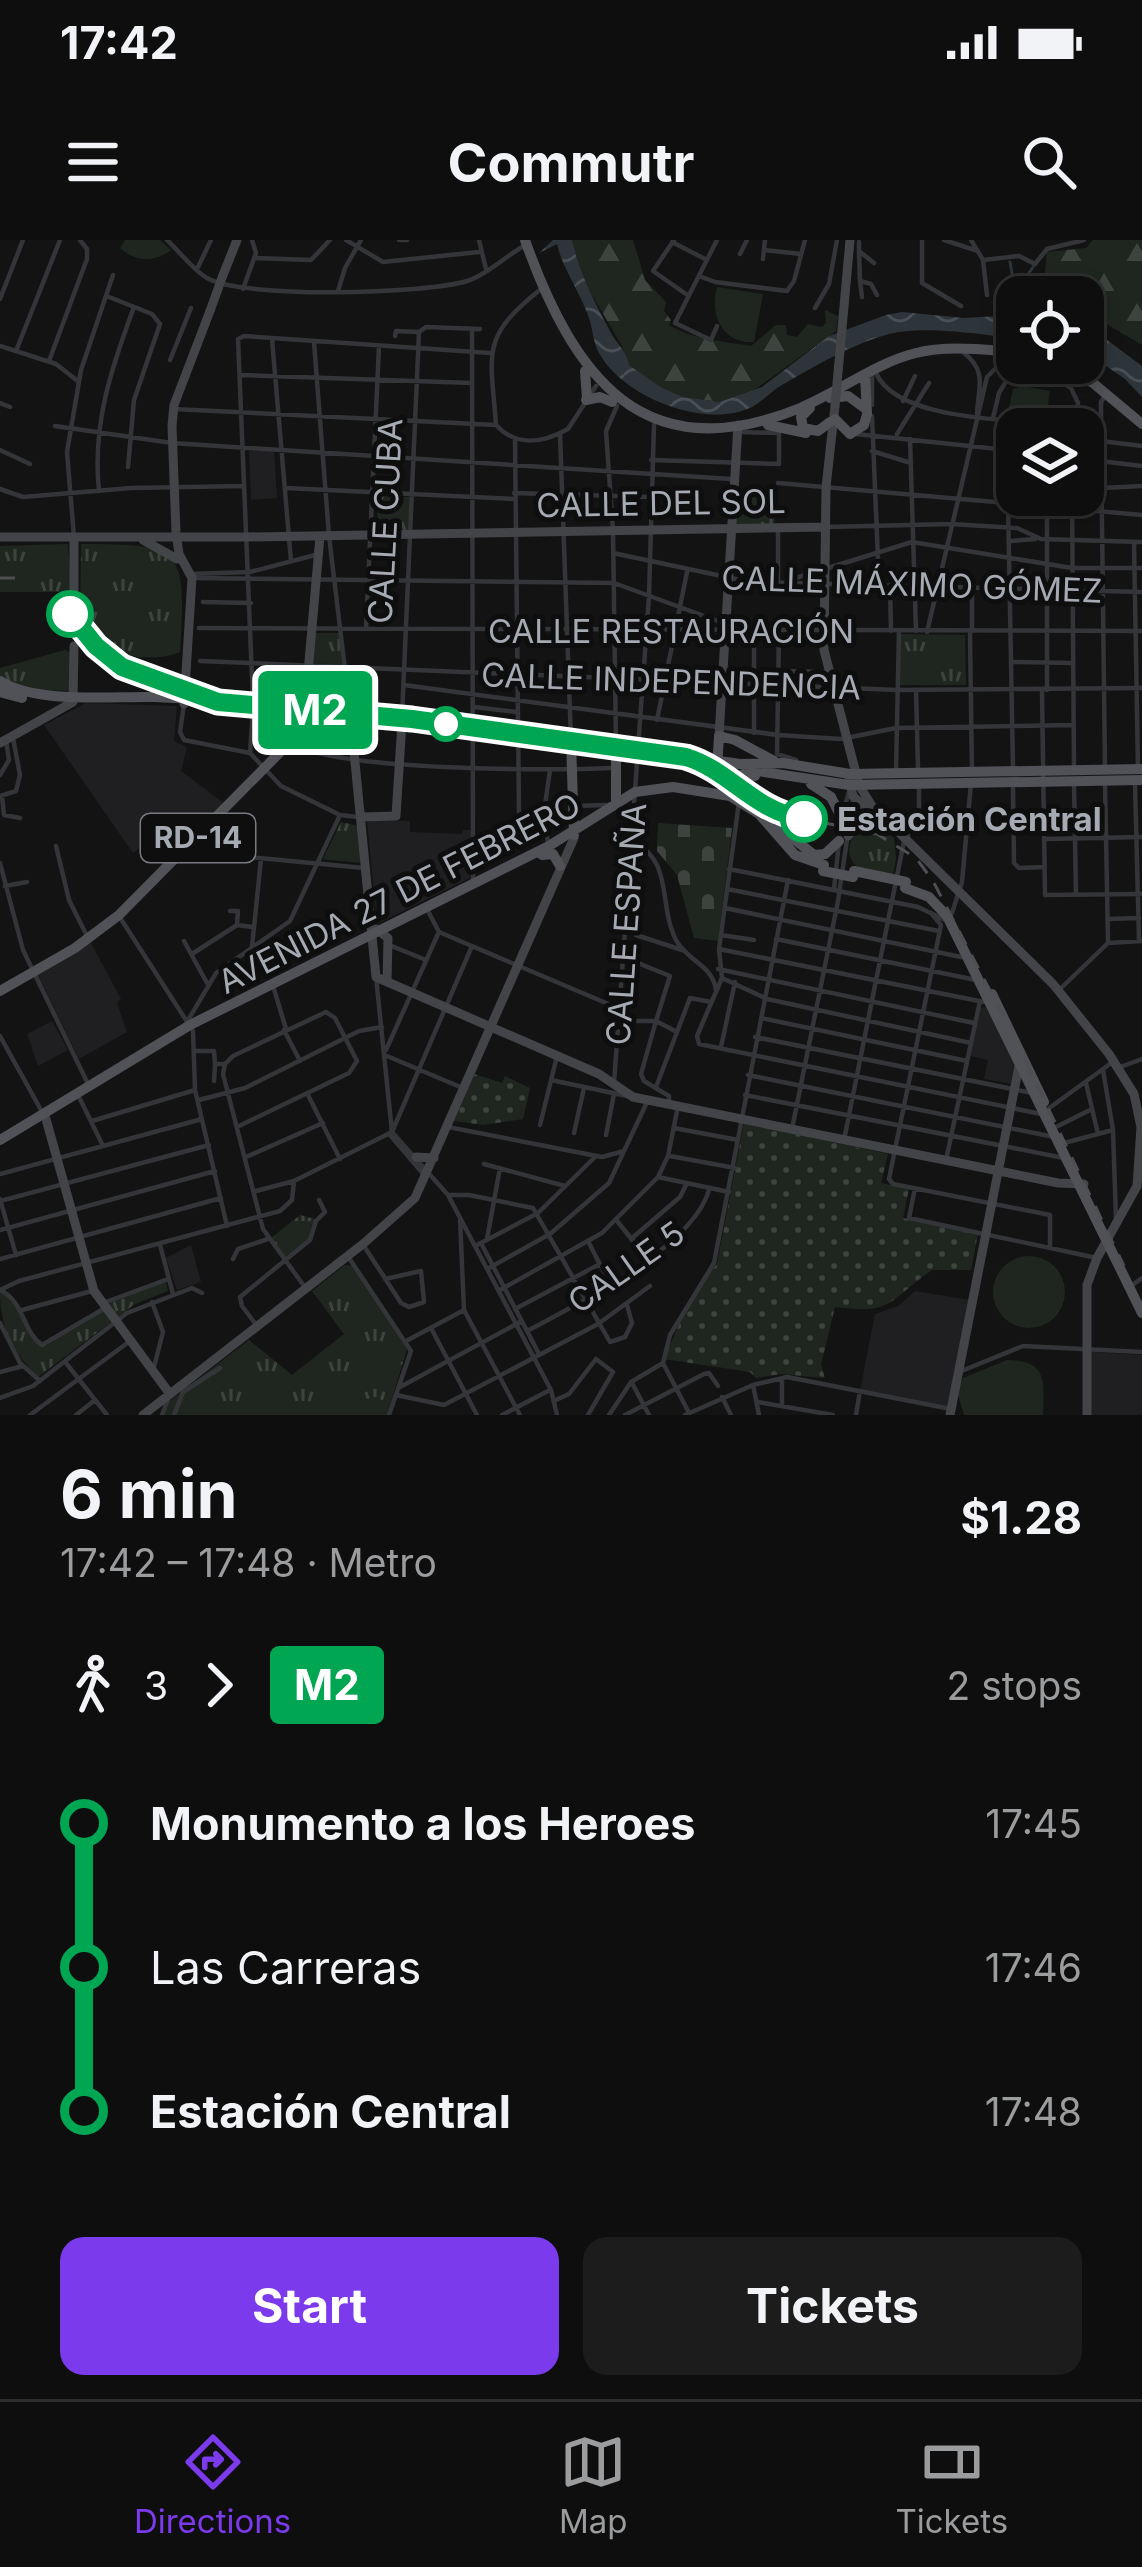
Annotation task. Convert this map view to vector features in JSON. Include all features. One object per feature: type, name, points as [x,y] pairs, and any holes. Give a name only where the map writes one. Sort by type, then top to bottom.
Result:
[{"type":"main road","points":[[177,560],[173,409],[237,240]]},
{"type":"main road","points":[[849,240],[824,487],[822,631],[826,673],[846,738],[852,782],[879,820],[906,840]]},
{"type":"main road","points":[[525,242],[540,289],[596,386],[654,425],[723,430],[773,425],[811,433],[852,397],[866,410]]},
{"type":"main road","points":[[773,425],[910,355],[958,349],[995,360]]},
{"type":"main road","points":[[587,368],[587,399],[615,401],[669,424],[739,429]]},
{"type":"main road","points":[[587,368],[615,401]]},
{"type":"main road","points":[[831,420],[870,376]]},
{"type":"main road","points":[[813,406],[850,434],[864,425],[870,376]]},
{"type":"main road","points":[[1094,384],[1109,403],[1142,424]]},
{"type":"main road","points":[[773,425],[813,406]]},
{"type":"main road","points":[[811,433],[800,419],[813,406]]},
{"type":"main road","points":[[715,795],[724,733],[739,429]]},
{"type":"main road","name":"CALLE DEL SOL","points":[[0,540],[823,527]]},
{"type":"main road","points":[[176,536],[189,577],[184,702]]},
{"type":"main road","name":"CALLE DEL SOL","points":[[74,539],[176,536]]},
{"type":"main road","points":[[302,730],[319,554],[325,536]]},
{"type":"main road","points":[[74,539],[74,608]]},
{"type":"main road","points":[[143,540],[161,547],[189,577],[184,702]]},
{"type":"main road","points":[[74,646],[74,698]]},
{"type":"main road","points":[[0,682],[24,692],[74,698],[402,719],[783,766],[852,782],[1139,774]]},
{"type":"main road","points":[[165,698],[182,684]]},
{"type":"main road","points":[[0,692],[20,698],[184,702]]},
{"type":"main road","points":[[6,740],[74,698]]},
{"type":"main road","points":[[350,714],[367,868],[387,982]]},
{"type":"main road","name":"CALLE CUBA","points":[[363,817],[395,817],[402,719]]},
{"type":"main road","name":"RD-14","points":[[0,991],[119,915],[302,730]]},
{"type":"main road","points":[[724,733],[826,792],[837,803],[842,819]]},
{"type":"main road","points":[[154,1414],[170,1394],[191,1384],[404,1210],[419,1190],[574,827],[571,742]]},
{"type":"main road","points":[[614,804],[616,748]]},
{"type":"main road","points":[[638,751],[759,773]]},
{"type":"main road","points":[[879,820],[859,823],[825,854],[809,854],[732,787],[739,776],[783,766],[852,782],[896,772],[918,777]]},
{"type":"main road","points":[[852,782],[1058,991],[1117,1064],[1138,1111],[1138,1195],[1097,1258],[1086,1294],[1087,1415]]},
{"type":"main road","name":"AVENIDA 27 DE FEBRERO","points":[[378,937],[545,851],[574,827],[635,796],[715,795],[739,802],[766,820],[790,858],[931,892],[952,914],[988,1001],[1081,1185]]},
{"type":"main road","name":"AVENIDA 27 DE FEBRERO","points":[[574,827],[635,796]]},
{"type":"main road","points":[[545,851],[556,856],[559,869]]},
{"type":"main road","name":"AVENIDA 27 DE FEBRERO","points":[[905,885],[935,902],[1046,1112]]},
{"type":"main road","name":"AVENIDA 27 DE FEBRERO","points":[[0,1144],[190,1026],[473,886]]},
{"type":"main road","points":[[378,937],[376,977],[598,1074],[621,1091],[1081,1185]]},
{"type":"main road","name":"AVENIDA 27 DE FEBRERO","points":[[45,1116],[80,1099],[190,1026]]},
{"type":"main road","points":[[598,1074],[616,1064]]},
{"type":"main road","points":[[953,1410],[1019,1066]]},
{"type":"main road","points":[[45,1116],[94,1291],[170,1394]]},
{"type":"main road","name":"AVENIDA 27 DE FEBRERO","points":[[1059,1136],[1065,1158],[1138,1281],[1142,1300]]},
{"type":"main road","points":[[424,1170],[434,1158]]},
{"type":"main road","name":"AVENIDA 27 DE FEBRERO","points":[[1111,1235],[1142,1312]]},
{"type":"street","points":[[0,299],[22,240]]},
{"type":"street","points":[[16,351],[60,240]]},
{"type":"street","points":[[50,362],[87,259],[80,240]]},
{"type":"street","points":[[167,240],[208,279],[243,289],[338,291],[467,281],[525,242]]},
{"type":"street","points":[[177,249],[184,240]]},
{"type":"street","points":[[197,268],[211,240]]},
{"type":"street","points":[[243,289],[254,258],[252,240]]},
{"type":"street","points":[[254,258],[311,260],[330,240]]},
{"type":"street","points":[[346,240],[359,243],[383,262],[479,251]]},
{"type":"street","points":[[479,240],[486,269]]},
{"type":"street","points":[[717,240],[675,323],[711,340],[717,326]]},
{"type":"street","points":[[740,254],[747,240]]},
{"type":"street","points":[[763,259],[765,240]]},
{"type":"street","points":[[699,276],[783,292],[793,285],[805,240]]},
{"type":"street","points":[[815,308],[849,240],[874,263]]},
{"type":"street","points":[[922,240],[922,283],[961,306]]},
{"type":"street","points":[[944,240],[978,251]]},
{"type":"street","points":[[971,240],[983,260],[987,295]]},
{"type":"street","points":[[983,260],[1019,256],[1036,264],[1047,249],[1084,240]]},
{"type":"street","points":[[688,296],[652,271],[671,241],[707,260]]},
{"type":"street","points":[[338,291],[359,243]]},
{"type":"street","points":[[764,250],[801,254]]},
{"type":"street","points":[[860,251],[862,297]]},
{"type":"street","points":[[74,539],[67,452],[79,382],[109,297],[112,275]]},
{"type":"street","points":[[860,281],[871,284],[877,295]]},
{"type":"street","points":[[496,425],[490,353],[494,337],[540,289]]},
{"type":"street","points":[[109,297],[156,317],[160,332],[134,400],[128,467]]},
{"type":"street","points":[[99,491],[98,433],[109,376],[134,307]]},
{"type":"street","points":[[170,360],[191,308]]},
{"type":"street","points":[[394,336],[396,332],[476,329],[472,383],[473,886]]},
{"type":"street","name":"CALLE CUBA","points":[[402,719],[420,330]]},
{"type":"street","points":[[250,753],[254,664],[239,337],[490,353]]},
{"type":"street","points":[[272,339],[291,561]]},
{"type":"street","points":[[314,342],[326,490],[325,536],[350,714]]},
{"type":"street","points":[[0,346],[50,362],[79,382]]},
{"type":"street","points":[[366,630],[379,346]]},
{"type":"street","points":[[976,358],[982,377],[977,417]]},
{"type":"street","points":[[927,632],[968,445],[995,360]]},
{"type":"street","points":[[993,418],[1002,384],[1022,373],[1061,381],[1071,388],[1078,408]]},
{"type":"street","points":[[240,375],[472,383]]},
{"type":"street","points":[[870,376],[915,406],[996,418]]},
{"type":"street","points":[[870,376],[879,584]]},
{"type":"street","points":[[904,400],[915,376]]},
{"type":"street","points":[[896,437],[929,383]]},
{"type":"street","points":[[173,409],[496,425],[514,440],[560,434],[574,422],[596,386]]},
{"type":"street","points":[[615,401],[605,431],[613,531],[616,748]]},
{"type":"street","points":[[0,403],[10,406]]},
{"type":"street","points":[[1104,427],[1109,403]]},
{"type":"street","name":"CALLE ESPAÑA","points":[[606,1135],[621,1091],[616,1064],[649,596],[654,425]]},
{"type":"street","points":[[651,460],[778,464],[773,425]]},
{"type":"street","points":[[55,426],[172,443],[736,480]]},
{"type":"street","points":[[560,434],[571,742]]},
{"type":"street","points":[[850,434],[996,449]]},
{"type":"street","points":[[910,439],[916,632]]},
{"type":"street","points":[[514,440],[519,813]]},
{"type":"street","points":[[1104,441],[1142,446]]},
{"type":"street","points":[[0,450],[30,464]]},
{"type":"street","points":[[872,451],[911,463]]},
{"type":"street","points":[[1104,460],[1142,466]]},
{"type":"street","points":[[778,483],[996,502]]},
{"type":"street","points":[[0,488],[19,497],[246,486]]},
{"type":"street","points":[[1104,488],[1142,486]]},
{"type":"street","points":[[286,488],[474,497],[652,497]]},
{"type":"street","points":[[1104,512],[1142,515]]},
{"type":"street","points":[[1010,516],[1014,863],[1019,868],[1044,867]]},
{"type":"street","points":[[1046,516],[1045,895],[1140,894]]},
{"type":"street","points":[[1072,516],[1076,895]]},
{"type":"street","points":[[1101,516],[1108,943]]},
{"type":"street","name":"CALLE DEL SOL","points":[[823,527],[951,524],[1010,527],[1044,539],[1138,542]]},
{"type":"street","points":[[778,528],[779,583],[802,580],[823,568],[912,542],[1072,568],[1138,568]]},
{"type":"street","points":[[1010,541],[1044,539]]},
{"type":"street","points":[[1058,991],[1108,943],[1141,940],[1138,542]]},
{"type":"street","name":"CALLE MÁXIMO GÓMEZ","points":[[613,553],[730,580],[779,583]]},
{"type":"street","points":[[250,576],[319,554]]},
{"type":"street","points":[[657,720],[688,571]]},
{"type":"street","points":[[189,577],[614,584],[726,628]]},
{"type":"street","name":"CALLE MÁXIMO GÓMEZ","points":[[802,580],[1138,592]]},
{"type":"street","points":[[890,585],[896,772]]},
{"type":"street","points":[[952,914],[959,890],[971,776],[972,588]]},
{"type":"street","points":[[203,602],[251,603]]},
{"type":"street","name":"CALLE RESTAURACIÓN","points":[[199,628],[1139,632]]},
{"type":"street","points":[[754,631],[754,733]]},
{"type":"street","points":[[779,631],[778,735],[783,766]]},
{"type":"street","name":"CALLE INDEPENDENCIA","points":[[200,661],[897,691],[1139,687]]},
{"type":"street","points":[[1013,662],[1072,663]]},
{"type":"street","points":[[778,671],[826,673]]},
{"type":"street","points":[[404,685],[570,706],[724,733],[846,738],[896,728],[1074,725]]},
{"type":"street","points":[[844,1140],[891,901],[906,840],[919,818],[916,690]]},
{"type":"street","points":[[184,702],[180,732],[184,740],[250,753],[281,785],[340,815],[363,817]]},
{"type":"street","points":[[474,707],[519,713]]},
{"type":"street","points":[[302,730],[352,742]]},
{"type":"street","points":[[0,775],[9,760],[6,740]]},
{"type":"street","points":[[6,740],[20,784],[16,791],[1,796],[4,815],[20,818]]},
{"type":"street","points":[[291,742],[299,749],[354,760],[550,770],[616,767]]},
{"type":"street","points":[[545,851],[543,819],[550,770]]},
{"type":"street","points":[[843,838],[842,819],[852,782]]},
{"type":"street","points":[[791,1129],[836,911],[852,782]]},
{"type":"street","points":[[739,802],[719,949],[722,978],[764,998],[970,1042]]},
{"type":"street","points":[[574,827],[614,804]]},
{"type":"street","points":[[190,1026],[208,984],[220,969],[287,923],[340,815]]},
{"type":"street","points":[[1043,839],[1140,837]]},
{"type":"street","points":[[631,842],[657,861],[670,922],[685,951]]},
{"type":"street","points":[[56,846],[70,903],[88,939]]},
{"type":"street","points":[[186,851],[367,868]]},
{"type":"street","points":[[252,947],[261,859]]},
{"type":"street","points":[[0,863],[13,925],[88,1086]]},
{"type":"street","points":[[729,869],[891,901],[931,913],[946,930]]},
{"type":"street","points":[[788,880],[714,1263],[670,1335],[663,1363],[688,1414],[753,1384],[782,1378],[953,1410]]},
{"type":"street","points":[[4,886],[27,882]]},
{"type":"street","points":[[727,889],[946,930]]},
{"type":"street","points":[[725,908],[967,958]]},
{"type":"street","points":[[428,910],[439,932],[620,1009]]},
{"type":"street","points":[[230,911],[238,911],[237,925]]},
{"type":"street","points":[[931,913],[946,930]]},
{"type":"street","points":[[119,915],[190,1026],[197,1101],[227,1226]]},
{"type":"street","points":[[1108,919],[1139,918]]},
{"type":"street","points":[[192,955],[237,925],[253,927]]},
{"type":"street","points":[[946,930],[935,951],[889,1180],[1051,1215],[1050,1247]]},
{"type":"street","points":[[384,1055],[439,932]]},
{"type":"street","points":[[636,935],[685,951],[711,973],[716,990]]},
{"type":"street","points":[[721,935],[754,940]]},
{"type":"street","points":[[378,937],[426,960]]},
{"type":"street","points":[[776,940],[978,980]]},
{"type":"street","points":[[184,941],[208,984]]},
{"type":"street","points":[[254,1192],[294,1181],[392,1133],[472,946]]},
{"type":"street","points":[[719,949],[988,1001],[974,1023],[946,1160]]},
{"type":"street","points":[[501,1289],[588,1242],[616,1220],[658,1177],[668,1156],[674,1105],[641,1074],[670,976],[623,957]]},
{"type":"street","points":[[718,969],[974,1023]]},
{"type":"street","points":[[376,977],[392,1133],[448,1196],[481,1243],[556,1400],[557,1415]]},
{"type":"street","points":[[722,978],[696,1038],[700,1045],[1010,1109],[1046,1112],[1103,1070],[1142,1059]]},
{"type":"street","points":[[721,1049],[735,982]]},
{"type":"street","points":[[273,987],[300,1061]]},
{"type":"street","points":[[656,1087],[690,998],[712,1002]]},
{"type":"street","points":[[215,1064],[225,1064],[323,1012],[335,1018],[357,1061],[349,1073],[237,1127]]},
{"type":"street","points":[[759,1017],[967,1061]]},
{"type":"street","points":[[636,1021],[656,1021],[675,1030]]},
{"type":"street","points":[[197,1101],[229,1094],[346,1038],[382,1027]]},
{"type":"street","points":[[0,1036],[45,1116]]},
{"type":"street","points":[[755,1036],[1032,1093]]},
{"type":"street","points":[[194,1051],[214,1051],[214,1081]]},
{"type":"street","points":[[384,1055],[465,1089]]},
{"type":"street","points":[[540,1125],[556,1056]]},
{"type":"street","points":[[225,1064],[259,1217],[268,1239],[306,1288]]},
{"type":"street","name":"CALLE ESPAÑA","points":[[616,1064],[621,1091]]},
{"type":"street","points":[[1103,1070],[1113,1130],[1111,1235]]},
{"type":"street","points":[[748,1076],[1059,1136],[1113,1130]]},
{"type":"street","points":[[551,1080],[621,1091]]},
{"type":"street","points":[[1086,1083],[1098,1134]]},
{"type":"street","points":[[574,1132],[584,1088]]},
{"type":"street","points":[[92,1121],[195,1090]]},
{"type":"street","points":[[308,1095],[340,1159]]},
{"type":"street","points":[[746,1095],[1065,1158]]},
{"type":"street","points":[[80,1099],[103,1146]]},
{"type":"street","points":[[490,1268],[550,1234],[609,1184],[649,1100]]},
{"type":"street","points":[[1059,1136],[1092,1108]]},
{"type":"street","points":[[0,1174],[202,1119]]},
{"type":"street","points":[[244,1157],[323,1123]]},
{"type":"street","points":[[448,1127],[596,1156],[615,1156],[628,1148]]},
{"type":"street","points":[[674,1127],[738,1140]]},
{"type":"street","points":[[16,1255],[0,1201],[208,1145]]},
{"type":"street","points":[[481,1243],[538,1213],[596,1156]]},
{"type":"street","points":[[668,1156],[735,1168]]},
{"type":"street","points":[[484,1164],[565,1187]]},
{"type":"street","points":[[481,1243],[500,1168]]},
{"type":"street","points":[[0,1230],[215,1172]]},
{"type":"street","points":[[658,1177],[730,1192]]},
{"type":"street","points":[[0,1290],[259,1217],[290,1204],[294,1181]]},
{"type":"street","points":[[631,1239],[680,1197],[686,1185]]},
{"type":"street","points":[[915,1188],[909,1218],[1097,1258]]},
{"type":"street","name":"CALLE 5","points":[[527,1331],[611,1286],[697,1216],[709,1190]]},
{"type":"street","points":[[448,1196],[527,1204],[538,1213],[610,1342],[621,1340],[633,1321],[627,1305]]},
{"type":"street","points":[[0,1259],[221,1198]]},
{"type":"street","points":[[257,1326],[240,1297],[311,1238],[316,1221],[325,1212],[319,1200]]},
{"type":"street","points":[[460,1218],[459,1281],[464,1310],[518,1411]]},
{"type":"street","points":[[616,1220],[647,1258]]},
{"type":"street","points":[[233,1259],[239,1249],[268,1239]]},
{"type":"street","points":[[588,1242],[611,1286]]},
{"type":"street","points":[[363,1244],[385,1279],[403,1306],[424,1302],[421,1271],[385,1279]]},
{"type":"street","points":[[160,1245],[173,1294]]},
{"type":"street","points":[[348,1256],[412,1351],[390,1415]]},
{"type":"street","points":[[515,1309],[600,1264]]},
{"type":"street","points":[[0,1290],[22,1310],[34,1340],[42,1345],[104,1306],[168,1279]]},
{"type":"street","points":[[398,1391],[425,1403],[445,1405],[598,1324],[650,1286]]},
{"type":"street","points":[[0,1398],[40,1381],[115,1322],[152,1302],[192,1288],[202,1293]]},
{"type":"street","points":[[501,1289],[536,1356]]},
{"type":"street","points":[[22,1310],[94,1291]]},
{"type":"street","points":[[152,1302],[163,1332],[153,1371]]},
{"type":"street","points":[[408,1340],[464,1310]]},
{"type":"street","points":[[398,1391],[519,1323]]},
{"type":"street","points":[[0,1324],[23,1366],[40,1381]]},
{"type":"street","points":[[431,1328],[477,1415]]},
{"type":"street","points":[[30,1415],[130,1341]]},
{"type":"street","points":[[0,1347],[9,1345]]},
{"type":"street","points":[[959,1372],[1017,1347],[1142,1352]]},
{"type":"street","points":[[556,1400],[569,1394],[596,1359],[613,1372],[588,1415]]},
{"type":"street","points":[[64,1361],[107,1415]]},
{"type":"street","points":[[609,1415],[631,1382],[663,1363]]},
{"type":"street","points":[[0,1372],[23,1366]]},
{"type":"street","points":[[174,1415],[191,1384],[220,1368]]},
{"type":"street","points":[[626,1415],[709,1373],[718,1385]]},
{"type":"street","points":[[782,1378],[786,1409]]},
{"type":"street","points":[[631,1382],[649,1415]]},
{"type":"street","points":[[753,1384],[759,1415]]},
{"type":"street","points":[[502,1415],[518,1411],[551,1390]]},
{"type":"street","points":[[856,1415],[860,1391]]},
{"type":"street","points":[[722,1397],[731,1415]]},
{"type":"street","points":[[76,1415],[95,1400]]},
{"type":"street","points":[[758,1402],[833,1415]]},
{"type":"street","points":[[422,1415],[425,1403]]},
{"type":"street","points":[[443,1415],[445,1405]]},
{"type":"shaded area","points":[[274,450],[277,498],[251,500],[249,451]]},
{"type":"shaded area","points":[[86,703],[177,706],[174,741],[187,747],[181,771],[225,804],[170,864],[151,839],[133,853],[44,725]]},
{"type":"shaded area","points":[[367,820],[410,821],[410,832],[462,834],[472,830],[470,878],[377,924]]},
{"type":"shaded area","points":[[90,941],[121,999],[117,1003],[127,1032],[79,1059],[37,973]]},
{"type":"shaded area","points":[[987,1007],[1016,1066],[1012,1084],[984,1079],[988,1060],[970,1056],[980,1008]]},
{"type":"shaded area","points":[[52,1021],[68,1050],[38,1066],[27,1034]]},
{"type":"shaded area","points":[[191,1245],[201,1282],[177,1290],[166,1258]]},
{"type":"shaded area","points":[[915,1291],[970,1300],[951,1409],[860,1391],[875,1314],[898,1306]]},
{"type":"shaded area","points":[[1091,1352],[1142,1355],[1142,1415],[1091,1415]]},
{"type":"green space","points":[[125,240],[160,240],[171,250],[152,259],[139,258],[120,248]]},
{"type":"green space","points":[[572,240],[633,240],[645,280],[666,302],[669,325],[689,334],[751,346],[776,325],[786,325],[787,335],[797,337],[808,324],[822,327],[825,310],[838,316],[836,331],[747,395],[720,402],[683,397],[629,365],[578,271]]},
{"type":"green space","points":[[1093,240],[1142,240],[1142,345],[1104,322],[1104,276],[1045,276],[1047,252],[1086,248]]},
{"type":"green space","points":[[717,287],[763,294],[754,342],[734,338],[721,326],[715,308]]},
{"type":"green space","points":[[1013,389],[1050,391],[1048,408],[1009,408]]},
{"type":"green space","points":[[737,489],[773,492],[775,527],[735,526]]},
{"type":"green space","points":[[378,496],[410,497],[408,530],[377,528]]},
{"type":"green space","points":[[68,544],[71,587],[67,592],[0,592],[0,546]]},
{"type":"green space","points":[[81,544],[141,546],[172,559],[182,592],[180,652],[129,656],[80,639]]},
{"type":"green space","points":[[314,633],[339,633],[342,665],[313,663]]},
{"type":"green space","points":[[901,634],[965,635],[966,685],[899,685]]},
{"type":"green space","points":[[65,650],[71,653],[71,691],[33,690],[0,678],[0,668]]},
{"type":"green space","points":[[341,822],[359,826],[361,863],[323,859]]},
{"type":"green space","points":[[658,823],[732,828],[718,941],[694,938],[677,875],[657,851]]},
{"type":"green space","points":[[876,824],[894,838],[893,875],[857,867],[850,857],[851,841],[861,826]]},
{"type":"green space","points":[[475,1074],[502,1083],[505,1076],[530,1088],[523,1119],[483,1125],[454,1121]]},
{"type":"green space","points":[[744,1123],[888,1154],[881,1183],[909,1189],[903,1218],[978,1234],[971,1270],[932,1270],[880,1307],[835,1307],[821,1365],[825,1378],[781,1374],[756,1378],[750,1372],[664,1359],[691,1297],[717,1264]]},
{"type":"green space","points":[[300,1215],[315,1219],[310,1239],[285,1257],[271,1238]]},
{"type":"green space","points":[[1029,1256],[1054,1267],[1065,1292],[1054,1317],[1029,1328],[1004,1317],[993,1292],[1004,1267]]},
{"type":"green space","points":[[345,1265],[354,1266],[407,1349],[387,1415],[164,1415],[168,1402],[249,1340],[292,1375],[344,1334],[312,1291]]},
{"type":"green space","points":[[165,1278],[168,1291],[135,1304],[38,1377],[5,1328],[0,1292],[14,1298],[37,1343],[47,1345],[114,1300]]},
{"type":"green space","points":[[1007,1360],[1030,1364],[1041,1375],[1043,1415],[964,1415],[957,1391],[963,1378]]},
{"type":"green space","points":[[376,1397],[388,1403],[385,1415],[349,1415],[356,1401]]},
{"type":"water","points":[[553,240],[572,240],[588,287],[629,365],[683,397],[720,402],[762,387],[829,336],[886,315],[996,316],[996,336],[935,330],[889,334],[821,363],[752,407],[733,413],[689,412],[646,395],[611,369],[597,349],[557,244],[539,253]]},
{"type":"water","points":[[1104,338],[1142,366],[1142,397],[1104,364]]},
{"type":"waterway","points":[[1010,262],[1013,276]]},
{"type":"waterway","points":[[1027,276],[1035,264]]},
{"type":"railway","points":[[0,578],[21,578]]},
{"type":"railway","points":[[112,663],[218,704],[431,724]]},
{"type":"railway","points":[[461,726],[686,757],[788,817]]},
{"type":"railway","points":[[820,822],[877,834],[916,858],[933,881],[1008,1025]]},
{"type":"railway","points":[[1025,1060],[1124,1266]]},
{"type":"metro line","name":"M2","points":[[70,614],[113,662],[206,698],[412,719],[686,757],[773,812],[804,819]]},
{"type":"place","name":"Estación Central","points":[[804,819]]}]
